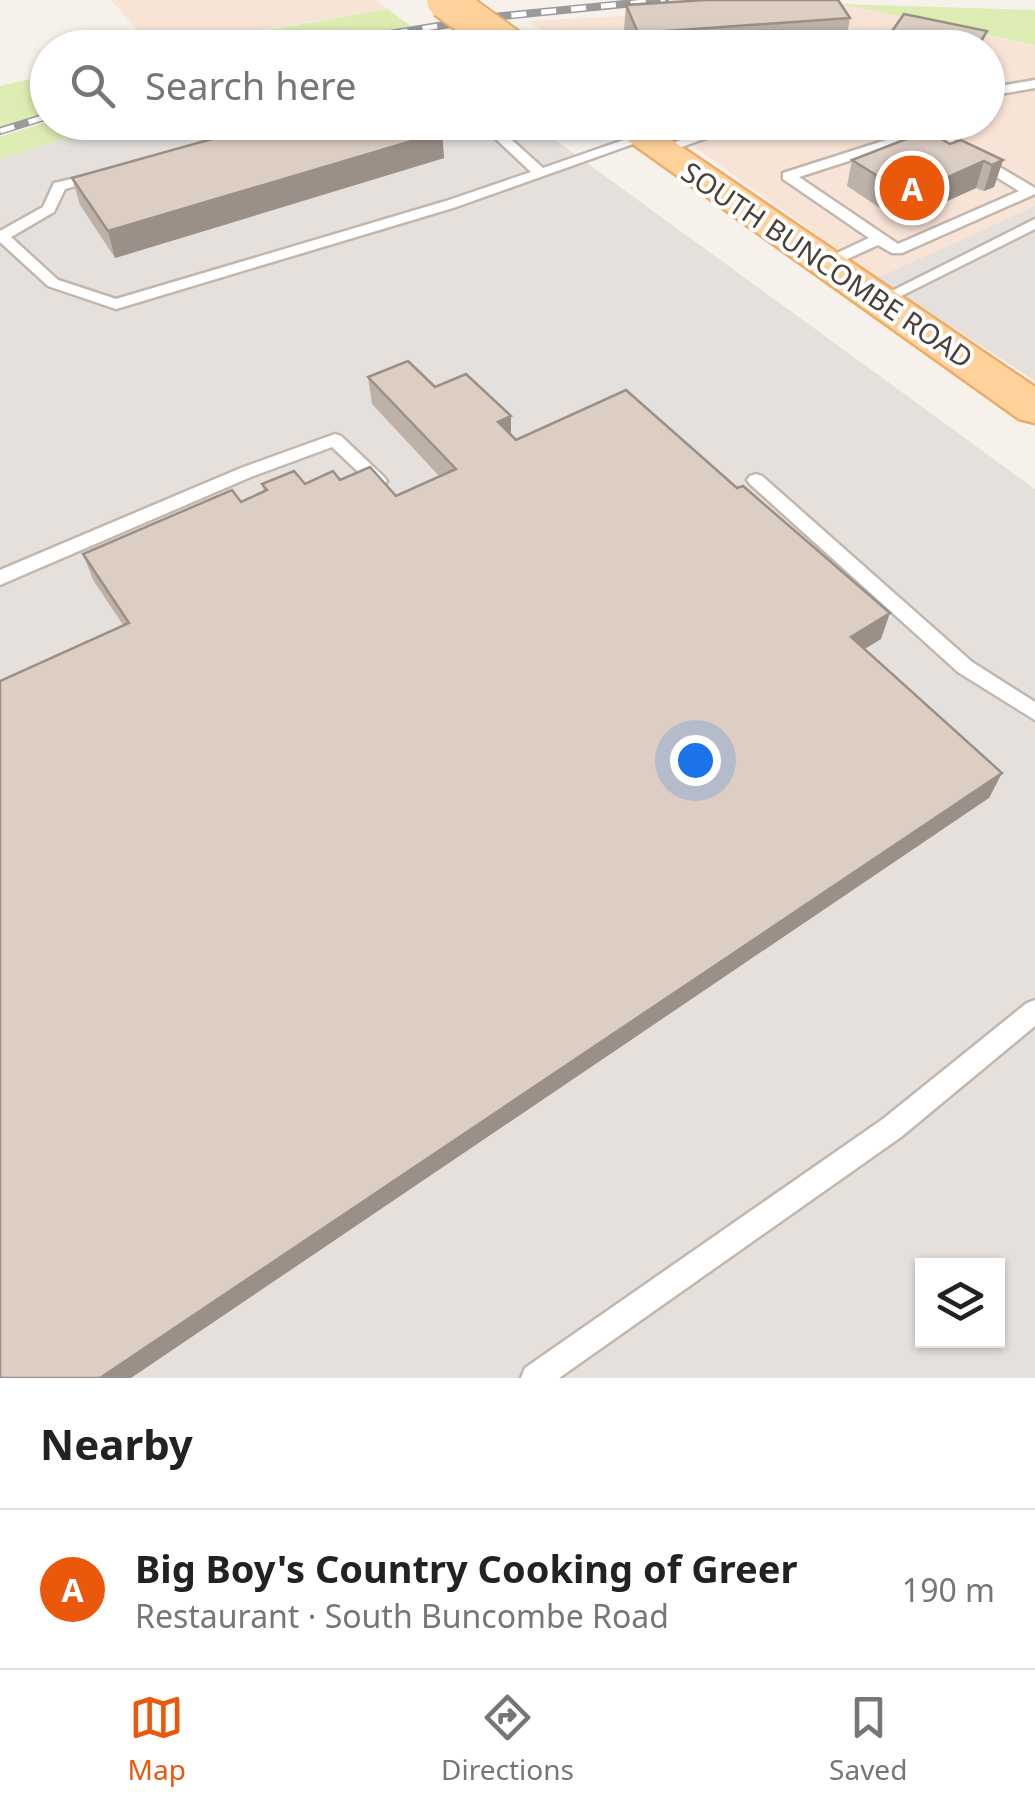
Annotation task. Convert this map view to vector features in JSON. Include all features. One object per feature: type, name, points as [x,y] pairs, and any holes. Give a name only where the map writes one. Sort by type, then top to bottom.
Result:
[{"type":"main road","points":[[445,0],[486,30]]},
{"type":"main road","name":"SOUTH BUNCOMBE ROAD","points":[[645,140],[1035,408]]},
{"type":"lane","points":[[1005,89],[1035,84]]},
{"type":"lane","points":[[504,140],[540,172]]},
{"type":"lane","points":[[116,170],[59,186],[49,208],[2,236],[54,283],[116,304],[451,204],[632,140]]},
{"type":"lane","points":[[887,140],[788,176],[897,250],[1030,191],[948,140]]},
{"type":"lane","points":[[880,301],[1035,223]]},
{"type":"lane","points":[[825,264],[879,239]]},
{"type":"lane","points":[[0,578],[246,472],[335,440],[378,481]]},
{"type":"lane","points":[[756,480],[966,667],[1035,712]]},
{"type":"lane","points":[[534,1378],[892,1128],[1035,1011]]},
{"type":"shaded area","points":[[111,0],[376,0],[388,9],[261,30],[137,30]]},
{"type":"shaded area","points":[[841,4],[961,30],[541,30],[529,21]]},
{"type":"shaded area","points":[[1005,40],[1035,46],[1035,206],[877,278],[685,140],[1005,140]]},
{"type":"shaded area","points":[[61,140],[555,140],[1035,489],[1035,1378],[0,1378],[0,159]]},
{"type":"shaded area","points":[[1035,206],[1035,381],[877,278]]},
{"type":"green space","points":[[841,4],[1035,10],[1035,46],[1005,39],[1005,30],[963,30]]},
{"type":"green space","points":[[388,9],[410,26],[386,30],[268,30]]},
{"type":"green space","points":[[30,79],[30,118],[0,127],[0,86]]},
{"type":"green space","points":[[30,127],[30,140],[61,140],[0,159],[0,137]]},
{"type":"building","points":[[706,0],[838,0],[850,18],[637,30],[626,5]]},
{"type":"building","points":[[904,14],[982,30],[893,30]]},
{"type":"building","points":[[208,140],[415,140],[108,231],[72,178]]},
{"type":"building","points":[[904,140],[943,140],[950,144],[961,140],[1003,160],[992,165],[984,161],[908,195],[852,160]]},
{"type":"building","points":[[408,361],[435,387],[466,374],[511,416],[498,422],[516,440],[626,390],[737,488],[743,486],[890,613],[851,637],[1002,773],[100,1378],[0,1378],[0,681],[129,623],[83,554],[232,490],[241,502],[267,490],[262,484],[294,471],[305,484],[333,471],[340,480],[370,467],[396,496],[456,469],[368,377]]},
{"type":"railway","points":[[414,30],[493,17],[665,0]]},
{"type":"railway","points":[[0,131],[30,122]]},
{"type":"place","name":"Big Boy's Country Cooking of Greer","points":[[912,188]]}]
